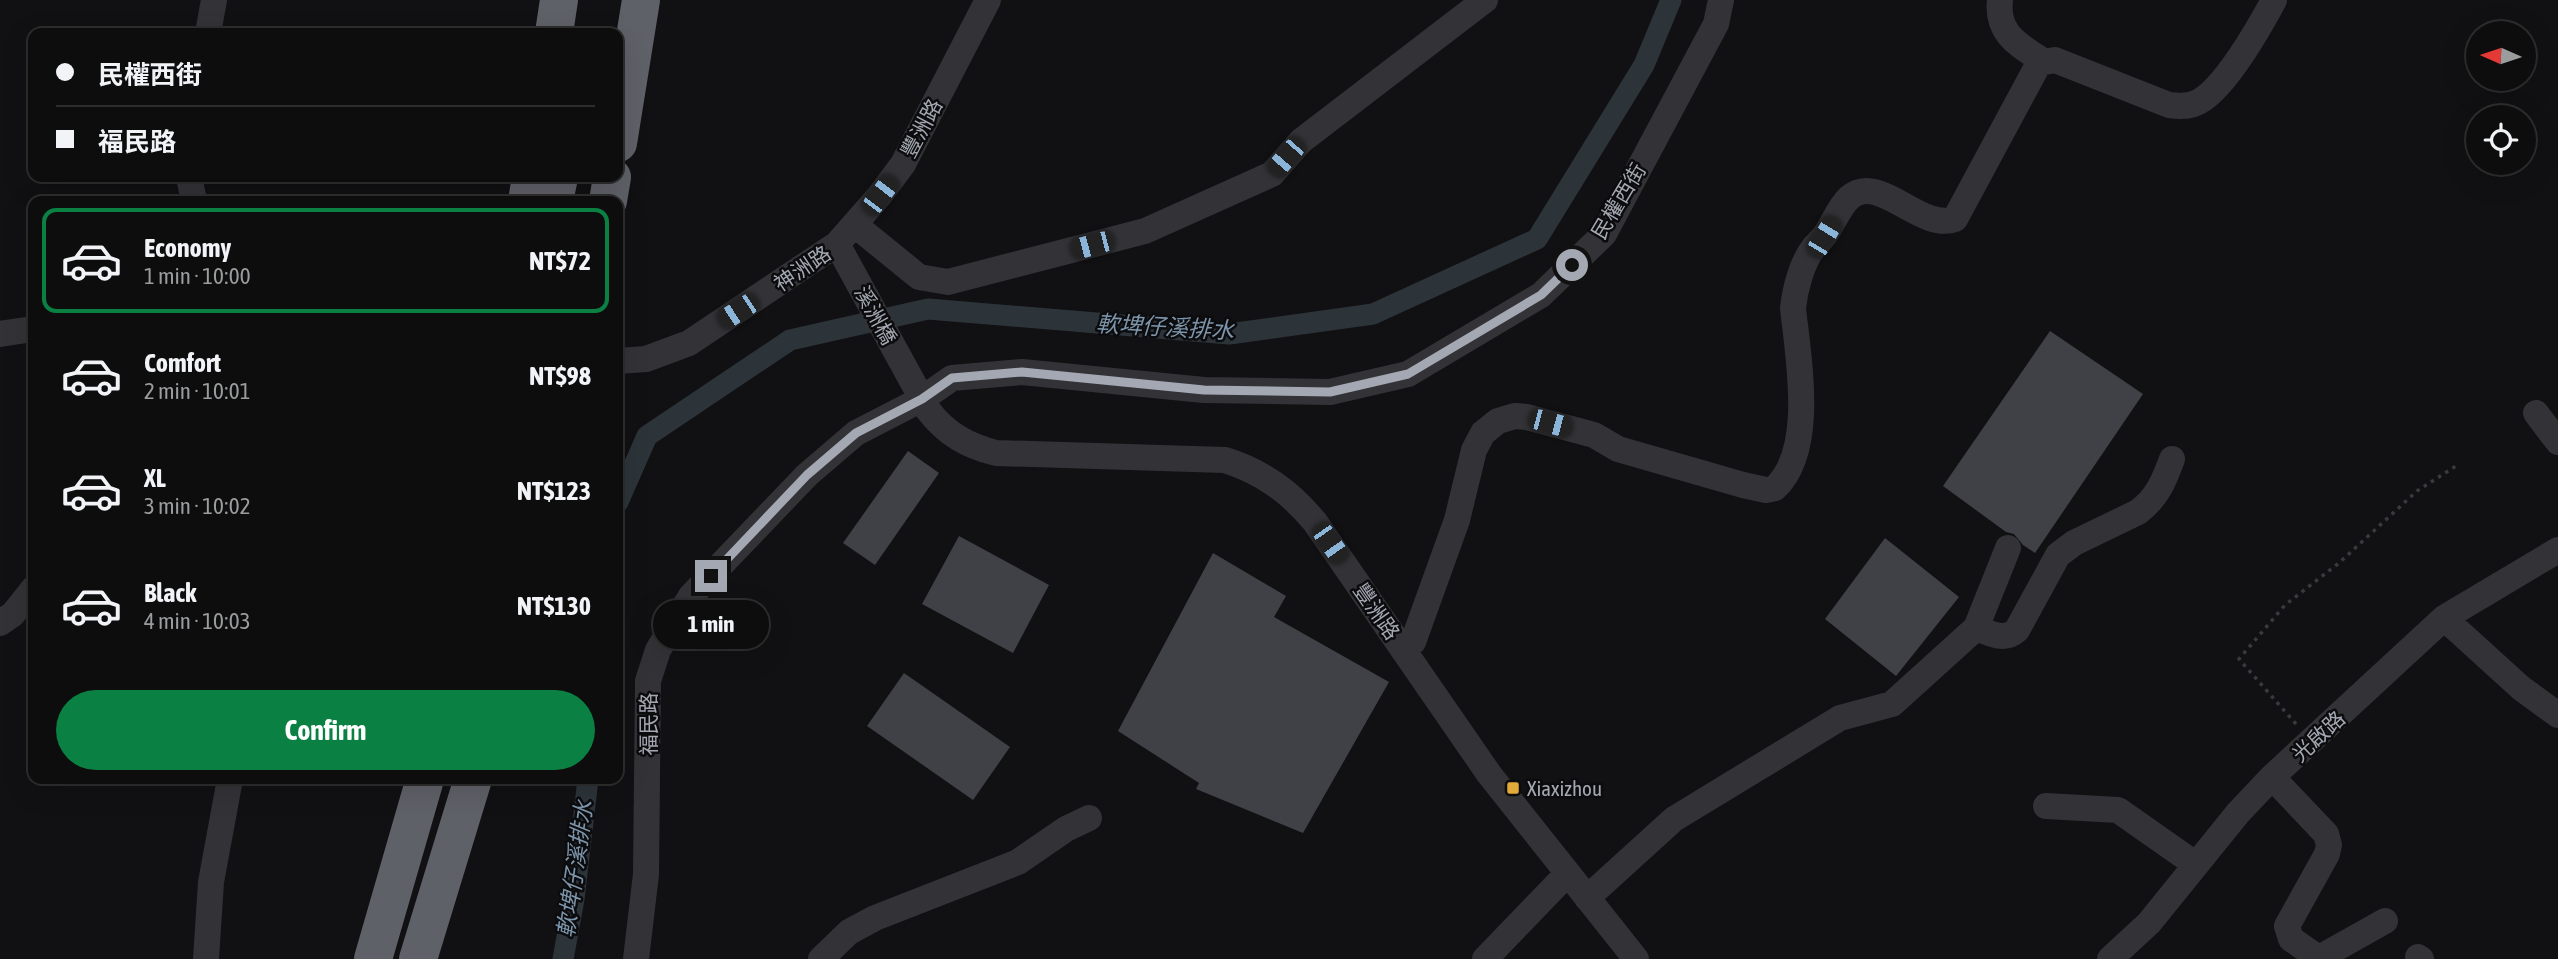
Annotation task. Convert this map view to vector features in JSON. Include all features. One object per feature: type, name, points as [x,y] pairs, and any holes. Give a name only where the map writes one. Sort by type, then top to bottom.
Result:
[{"type":"highway","points":[[555,28],[559,0]]},
{"type":"highway","points":[[581,28],[585,0]]},
{"type":"highway","points":[[613,28],[617,0]]},
{"type":"highway","points":[[623,114],[643,0]]},
{"type":"highway","points":[[373,959],[424,784]]},
{"type":"highway","points":[[418,959],[471,784]]},
{"type":"street","points":[[209,28],[214,0]]},
{"type":"street","points":[[623,161],[643,0]]},
{"type":"street","name":"豐洲路","points":[[837,244],[903,164],[988,0]]},
{"type":"street","points":[[855,225],[919,277],[948,282],[1145,231],[1272,174],[1301,141],[1485,0]]},
{"type":"street","name":"民權西街","points":[[918,392],[952,378],[1022,372],[1204,390],[1330,392],[1408,374],[1541,295],[1604,234],[1716,24],[1721,0]]},
{"type":"street","points":[[2000,0],[1999,11],[2009,38],[2043,61]]},
{"type":"street","points":[[1403,648],[1413,642],[1453,532],[1474,450],[1483,433],[1498,421],[1516,416],[1527,417],[1594,435],[1618,449],[1743,485],[1766,490],[1779,484],[1790,463],[1799,432],[1802,381],[1793,308],[1806,259],[1849,198],[1863,192],[1884,194],[1937,222],[1955,219],[2039,63],[2054,60],[2169,105],[2187,106],[2203,99],[2227,74],[2261,25],[2274,0]]},
{"type":"street","name":"溪洲橋","points":[[837,244],[918,392]]},
{"type":"street","name":"神洲路","points":[[623,361],[646,359],[689,343],[837,244]]},
{"type":"street","points":[[0,334],[28,330]]},
{"type":"street","name":"豐洲路","points":[[918,392],[936,421],[956,438],[996,453],[1225,460],[1255,471],[1286,491],[1302,506],[1489,774],[1636,959]]},
{"type":"street","name":"福民路","points":[[636,959],[646,874],[648,681],[658,650],[691,596],[807,475],[856,433],[918,392]]},
{"type":"street","points":[[2536,413],[2558,442]]},
{"type":"street","points":[[1976,628],[2004,638],[2012,635],[2058,555],[2074,543],[2147,505],[2161,488],[2172,459]]},
{"type":"street","points":[[1587,898],[1674,819],[1840,718],[1892,704],[1976,628],[2008,548]]},
{"type":"street","name":"光啟路","points":[[2110,959],[2149,923],[2195,864],[2272,777],[2444,618],[2558,550]]},
{"type":"street","points":[[0,623],[28,597]]},
{"type":"street","points":[[2444,618],[2521,688],[2558,715]]},
{"type":"street","points":[[2272,777],[2328,839],[2327,854],[2287,926],[2291,939],[2319,958],[2385,921]]},
{"type":"street","points":[[206,959],[211,882],[229,784]]},
{"type":"street","points":[[2046,806],[2118,810],[2195,864]]},
{"type":"street","points":[[821,959],[849,932],[875,918],[1018,862],[1066,829],[1089,818]]},
{"type":"street","points":[[1485,959],[1567,874]]},
{"type":"path","points":[[2311,742],[2239,659],[2285,605],[2339,563],[2417,491],[2459,464]]},
{"type":"building","points":[[2050,331],[2143,394],[2035,553],[2023,545],[2014,534],[2006,532],[1943,486]]},
{"type":"building","points":[[908,451],[939,473],[875,565],[843,543]]},
{"type":"building","points":[[959,536],[1049,585],[1013,653],[922,604]]},
{"type":"building","points":[[1885,538],[1959,597],[1896,676],[1825,619]]},
{"type":"building","points":[[1213,553],[1286,596],[1274,617],[1389,682],[1303,833],[1196,789],[1199,783],[1118,731]]},
{"type":"building","points":[[904,673],[1010,747],[973,800],[867,726]]},
{"type":"waterway","name":"軟埤仔溪排水","points":[[623,491],[647,436],[790,340],[928,309],[1229,334],[1373,314],[1537,239],[1644,65],[1671,0]]},
{"type":"waterway","name":"軟埤仔溪排水","points":[[563,959],[574,899],[587,784]]},
{"type":"place","name":"Xiaxizhou","points":[[1513,788]]},
{"type":"route","points":[[711,576],[807,475],[856,433],[922,399],[952,378],[1022,372],[1204,390],[1330,392],[1408,374],[1541,295],[1572,265]]}]
